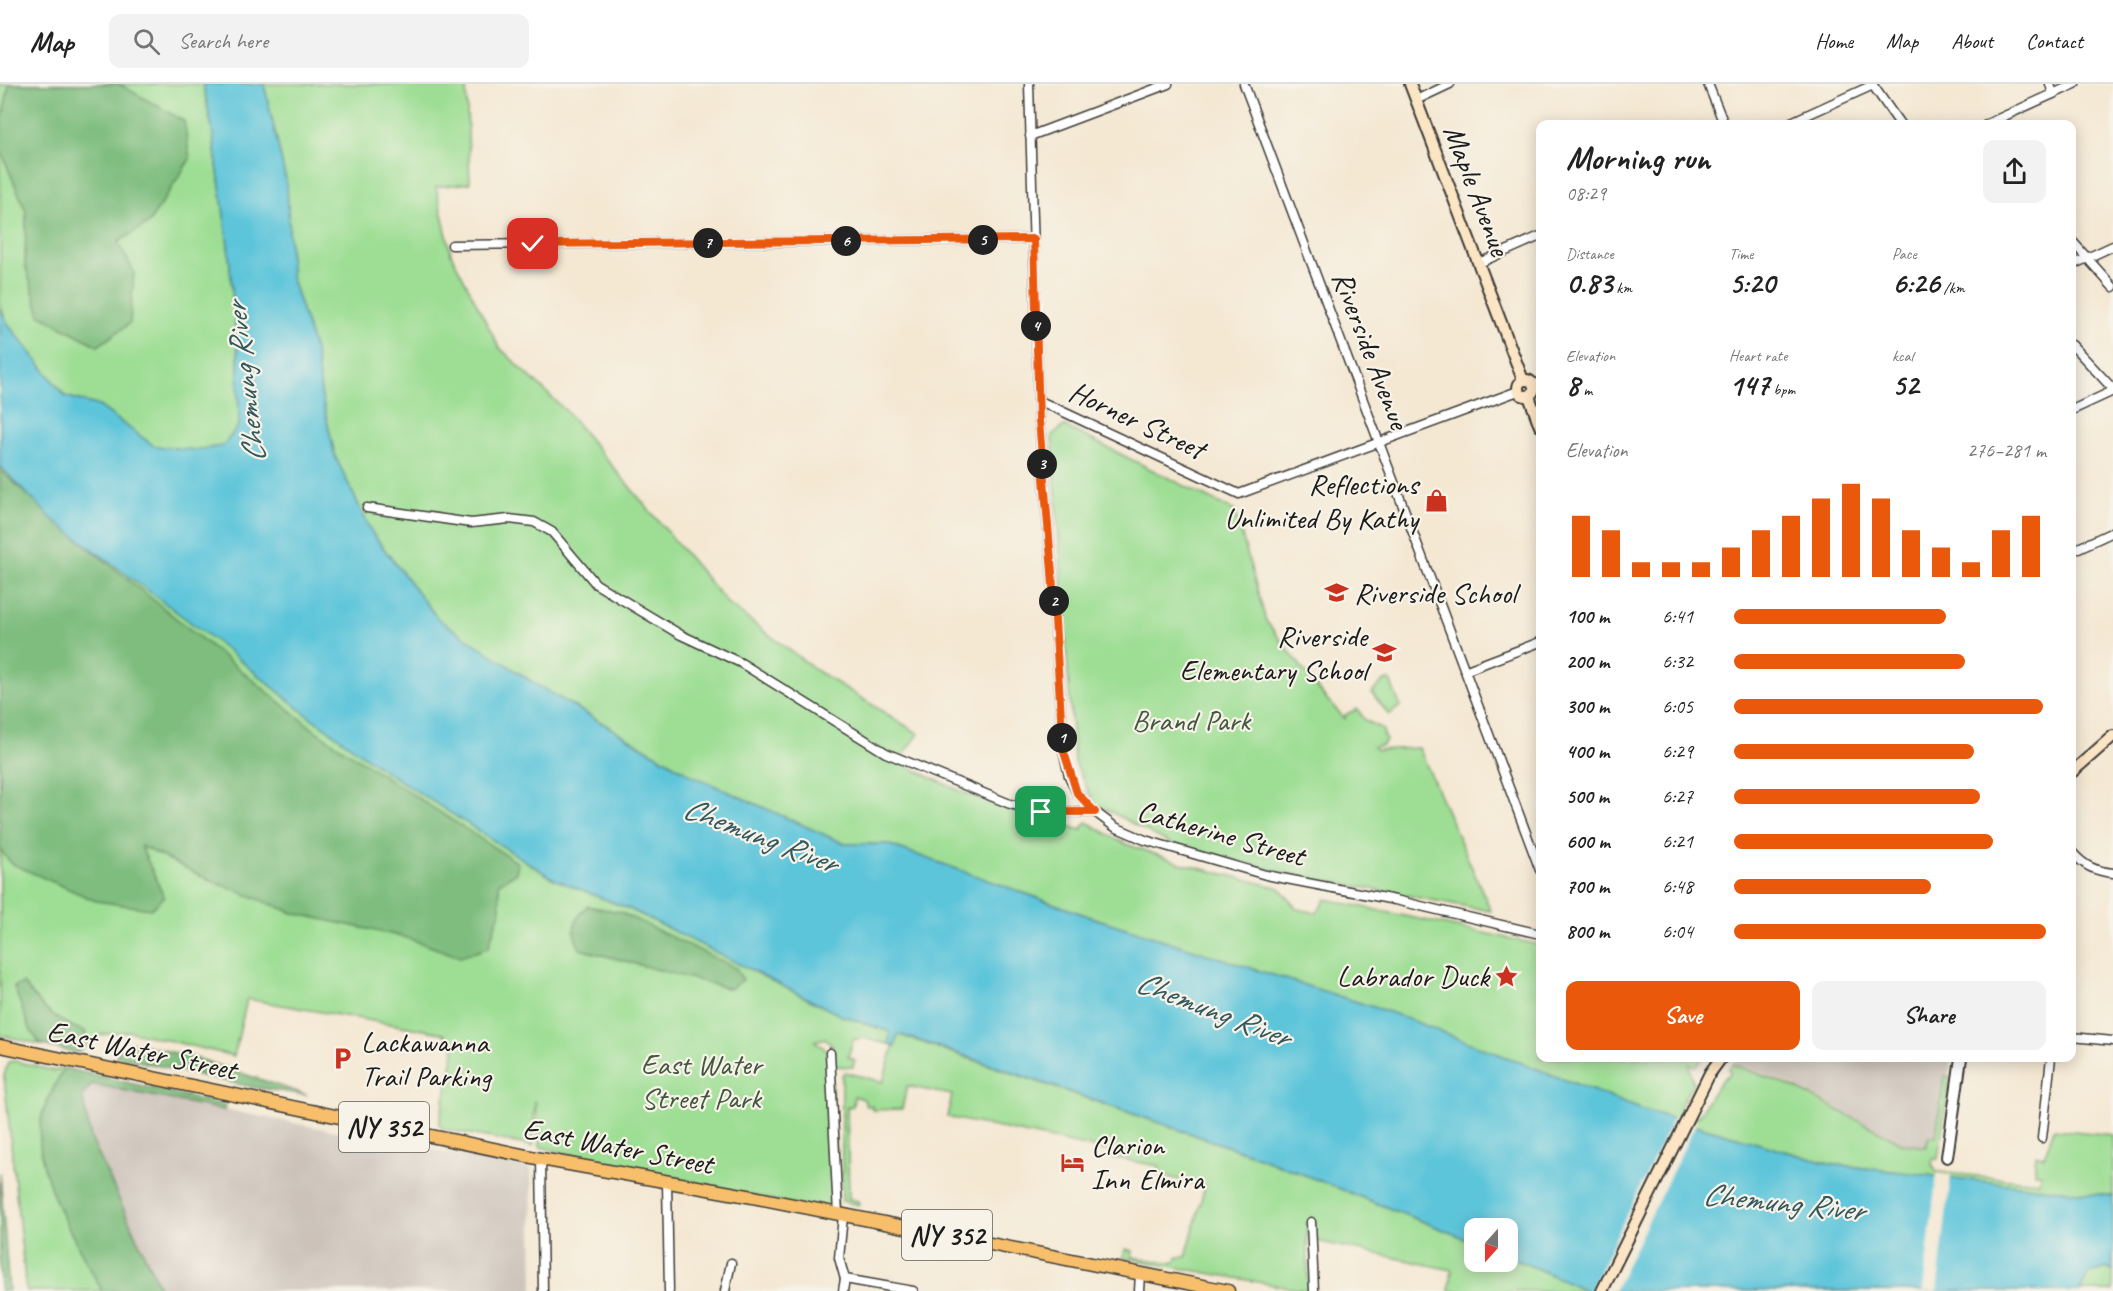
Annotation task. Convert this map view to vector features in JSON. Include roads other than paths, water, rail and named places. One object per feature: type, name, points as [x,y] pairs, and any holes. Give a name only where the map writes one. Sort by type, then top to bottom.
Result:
[{"type":"main road","name":"Maple Avenue","points":[[1410,84],[1479,263],[1532,382]]},
{"type":"main road","points":[[1532,382],[1518,385],[1536,418]]},
{"type":"main road","points":[[2076,768],[2113,736]]},
{"type":"main road","name":"East Water Street","points":[[0,1046],[541,1159],[1227,1291]]},
{"type":"main road","points":[[1602,1291],[1710,1073],[1718,1062]]},
{"type":"street","name":"Catherine Street","points":[[1029,84],[1038,400],[1063,749],[1077,793],[1095,812],[1115,827],[1145,840],[1266,875],[1395,900],[1536,933]]},
{"type":"street","points":[[1030,136],[1168,84]]},
{"type":"street","name":"Riverside Avenue","points":[[1244,84],[1467,670],[1536,859]]},
{"type":"street","points":[[1416,100],[1450,84]]},
{"type":"street","points":[[1708,84],[1722,120]]},
{"type":"street","points":[[2050,84],[2053,94]]},
{"type":"street","points":[[1996,120],[2075,84]]},
{"type":"street","points":[[1796,120],[1873,85],[1897,120]]},
{"type":"street","points":[[1479,263],[1536,238]]},
{"type":"street","points":[[452,245],[1034,239]]},
{"type":"street","points":[[2076,246],[2113,287]]},
{"type":"street","points":[[2076,263],[2113,246]]},
{"type":"street","points":[[2076,349],[2113,391],[2076,408]]},
{"type":"street","name":"Horner Street","points":[[1038,400],[1239,494],[1524,393]]},
{"type":"street","points":[[367,508],[471,523],[509,519],[534,522],[552,532],[596,584],[681,635],[741,663],[886,753],[1010,804],[1041,812],[1095,812]]},
{"type":"street","points":[[2076,549],[2113,532]]},
{"type":"street","points":[[1467,670],[1536,644]]},
{"type":"street","points":[[2076,858],[2095,871],[2113,873]]},
{"type":"street","points":[[2076,1036],[2113,1041]]},
{"type":"street","points":[[830,1053],[841,1216],[839,1258],[845,1279],[843,1291]]},
{"type":"street","points":[[1947,1157],[1959,1062]]},
{"type":"street","points":[[2042,1138],[2051,1062]]},
{"type":"street","points":[[541,1159],[543,1291]]},
{"type":"street","points":[[667,1182],[669,1291]]},
{"type":"street","points":[[1311,1222],[1314,1291]]},
{"type":"street","points":[[725,1291],[730,1263]]},
{"type":"street","points":[[1139,1291],[1140,1274]]},
{"type":"street","points":[[845,1279],[913,1291]]},
{"type":"water","name":"Chemung River","points":[[203,84],[264,84],[287,185],[291,276],[315,351],[322,398],[335,456],[372,533],[438,619],[537,685],[693,776],[845,844],[887,844],[1088,916],[1395,1014],[1643,1110],[1829,1164],[2113,1196],[2113,1271],[2105,1268],[2088,1274],[2080,1291],[1588,1291],[1518,1260],[1518,1218],[1464,1218],[1464,1238],[1262,1158],[933,1045],[898,1034],[895,1046],[889,1044],[890,1032],[840,1015],[632,910],[552,878],[385,771],[302,711],[225,648],[52,519],[0,466],[0,308],[8,324],[65,396],[99,406],[154,446],[194,450],[223,446],[239,425],[238,357],[228,244],[212,128]]},
{"type":"place","name":"Reflections Unlimited By Kathy","points":[[1436,501]]},
{"type":"place","name":"Riverside School","points":[[1336,593]]},
{"type":"place","name":"Riverside Elementary School","points":[[1385,653]]},
{"type":"place","name":"Labrador Duck","points":[[1507,976]]},
{"type":"place","name":"Lackawanna Trail Parking","points":[[343,1059]]},
{"type":"place","name":"Clarion Inn Elmira","points":[[1073,1162]]},
{"type":"park label","name":"Brand Park","points":[[1191,720]]},
{"type":"park label","name":"East Water Street Park","points":[[701,1081]]}]
